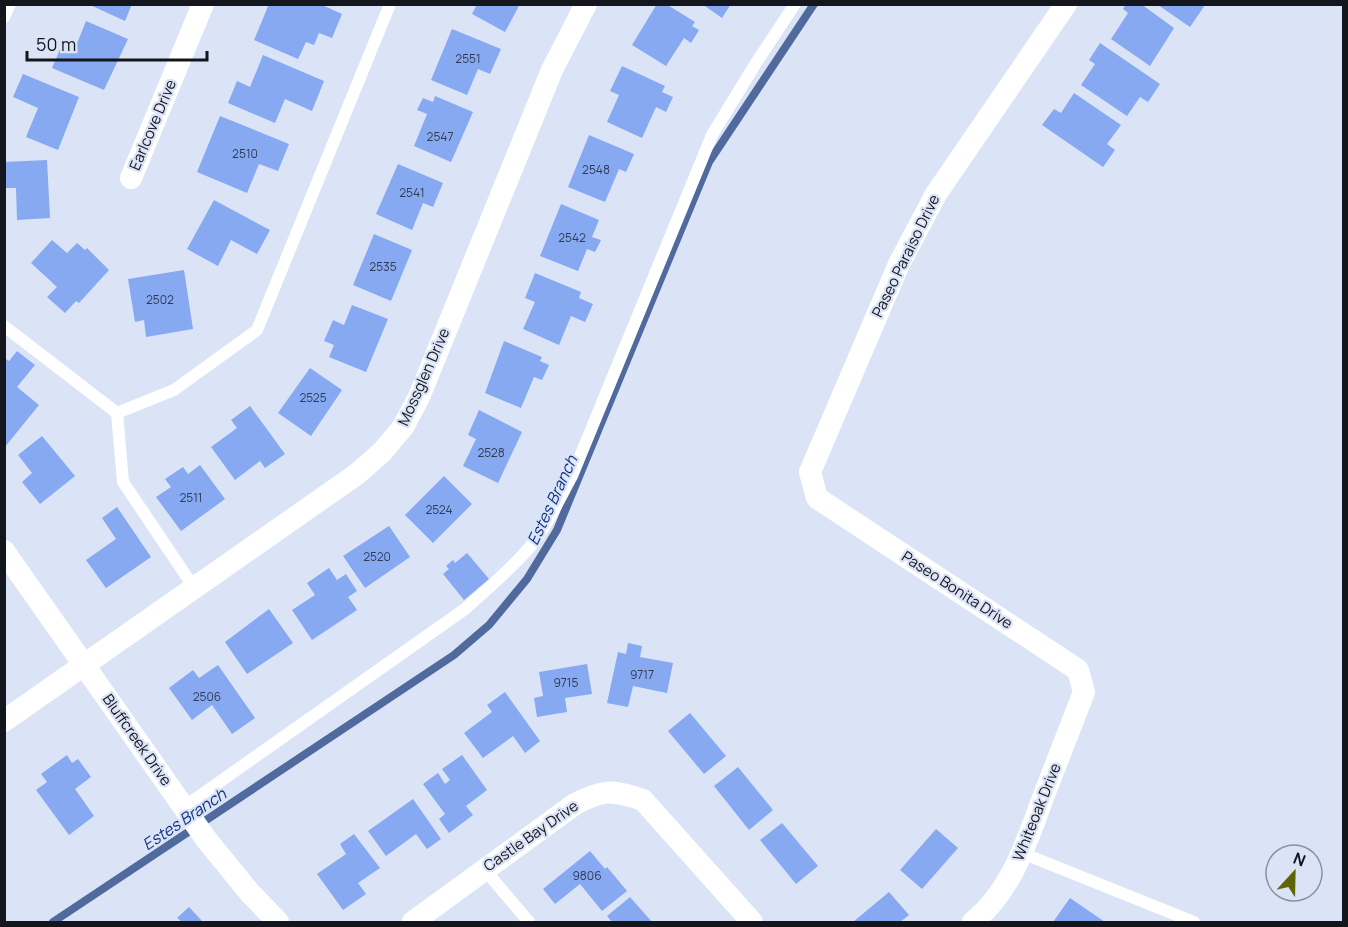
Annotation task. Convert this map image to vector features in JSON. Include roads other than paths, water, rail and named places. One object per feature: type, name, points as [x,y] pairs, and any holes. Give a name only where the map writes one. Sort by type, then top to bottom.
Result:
[{"type":"street","name":"Earlcove Drive","points":[[131,178],[203,4]]},
{"type":"street","name":"Mossglen Drive","points":[[4,721],[357,474],[382,452],[403,427],[418,397],[552,70],[586,4]]},
{"type":"street","name":"Paseo Paraiso Drive","points":[[817,498],[810,472],[899,264],[936,194],[1066,4]]},
{"type":"street","name":"Paseo Bonita Drive","points":[[817,498],[1078,670],[1084,692]]},
{"type":"street","name":"Bluffcreek Drive","points":[[4,551],[206,839],[250,893],[278,922]]},
{"type":"street","name":"Whiteoak Drive","points":[[973,922],[1002,891],[1022,854],[1084,692]]},
{"type":"street","name":"Castle Bay Drive","points":[[413,922],[575,804],[596,793],[621,792],[643,800],[752,922]]},
{"type":"lane","points":[[4,17],[10,4]]},
{"type":"lane","points":[[117,413],[174,390],[257,330],[390,4]]},
{"type":"lane","points":[[187,813],[465,609],[507,572],[530,546],[543,528],[572,476],[712,135],[795,4]]},
{"type":"lane","points":[[4,326],[117,413],[123,482],[195,589]]},
{"type":"lane","points":[[1022,854],[1187,921]]},
{"type":"lane","points":[[484,869],[529,922]]},
{"type":"waterway","name":"Estes Branch","points":[[53,922],[454,655],[489,625],[527,579],[557,530],[709,162],[814,4]]}]
